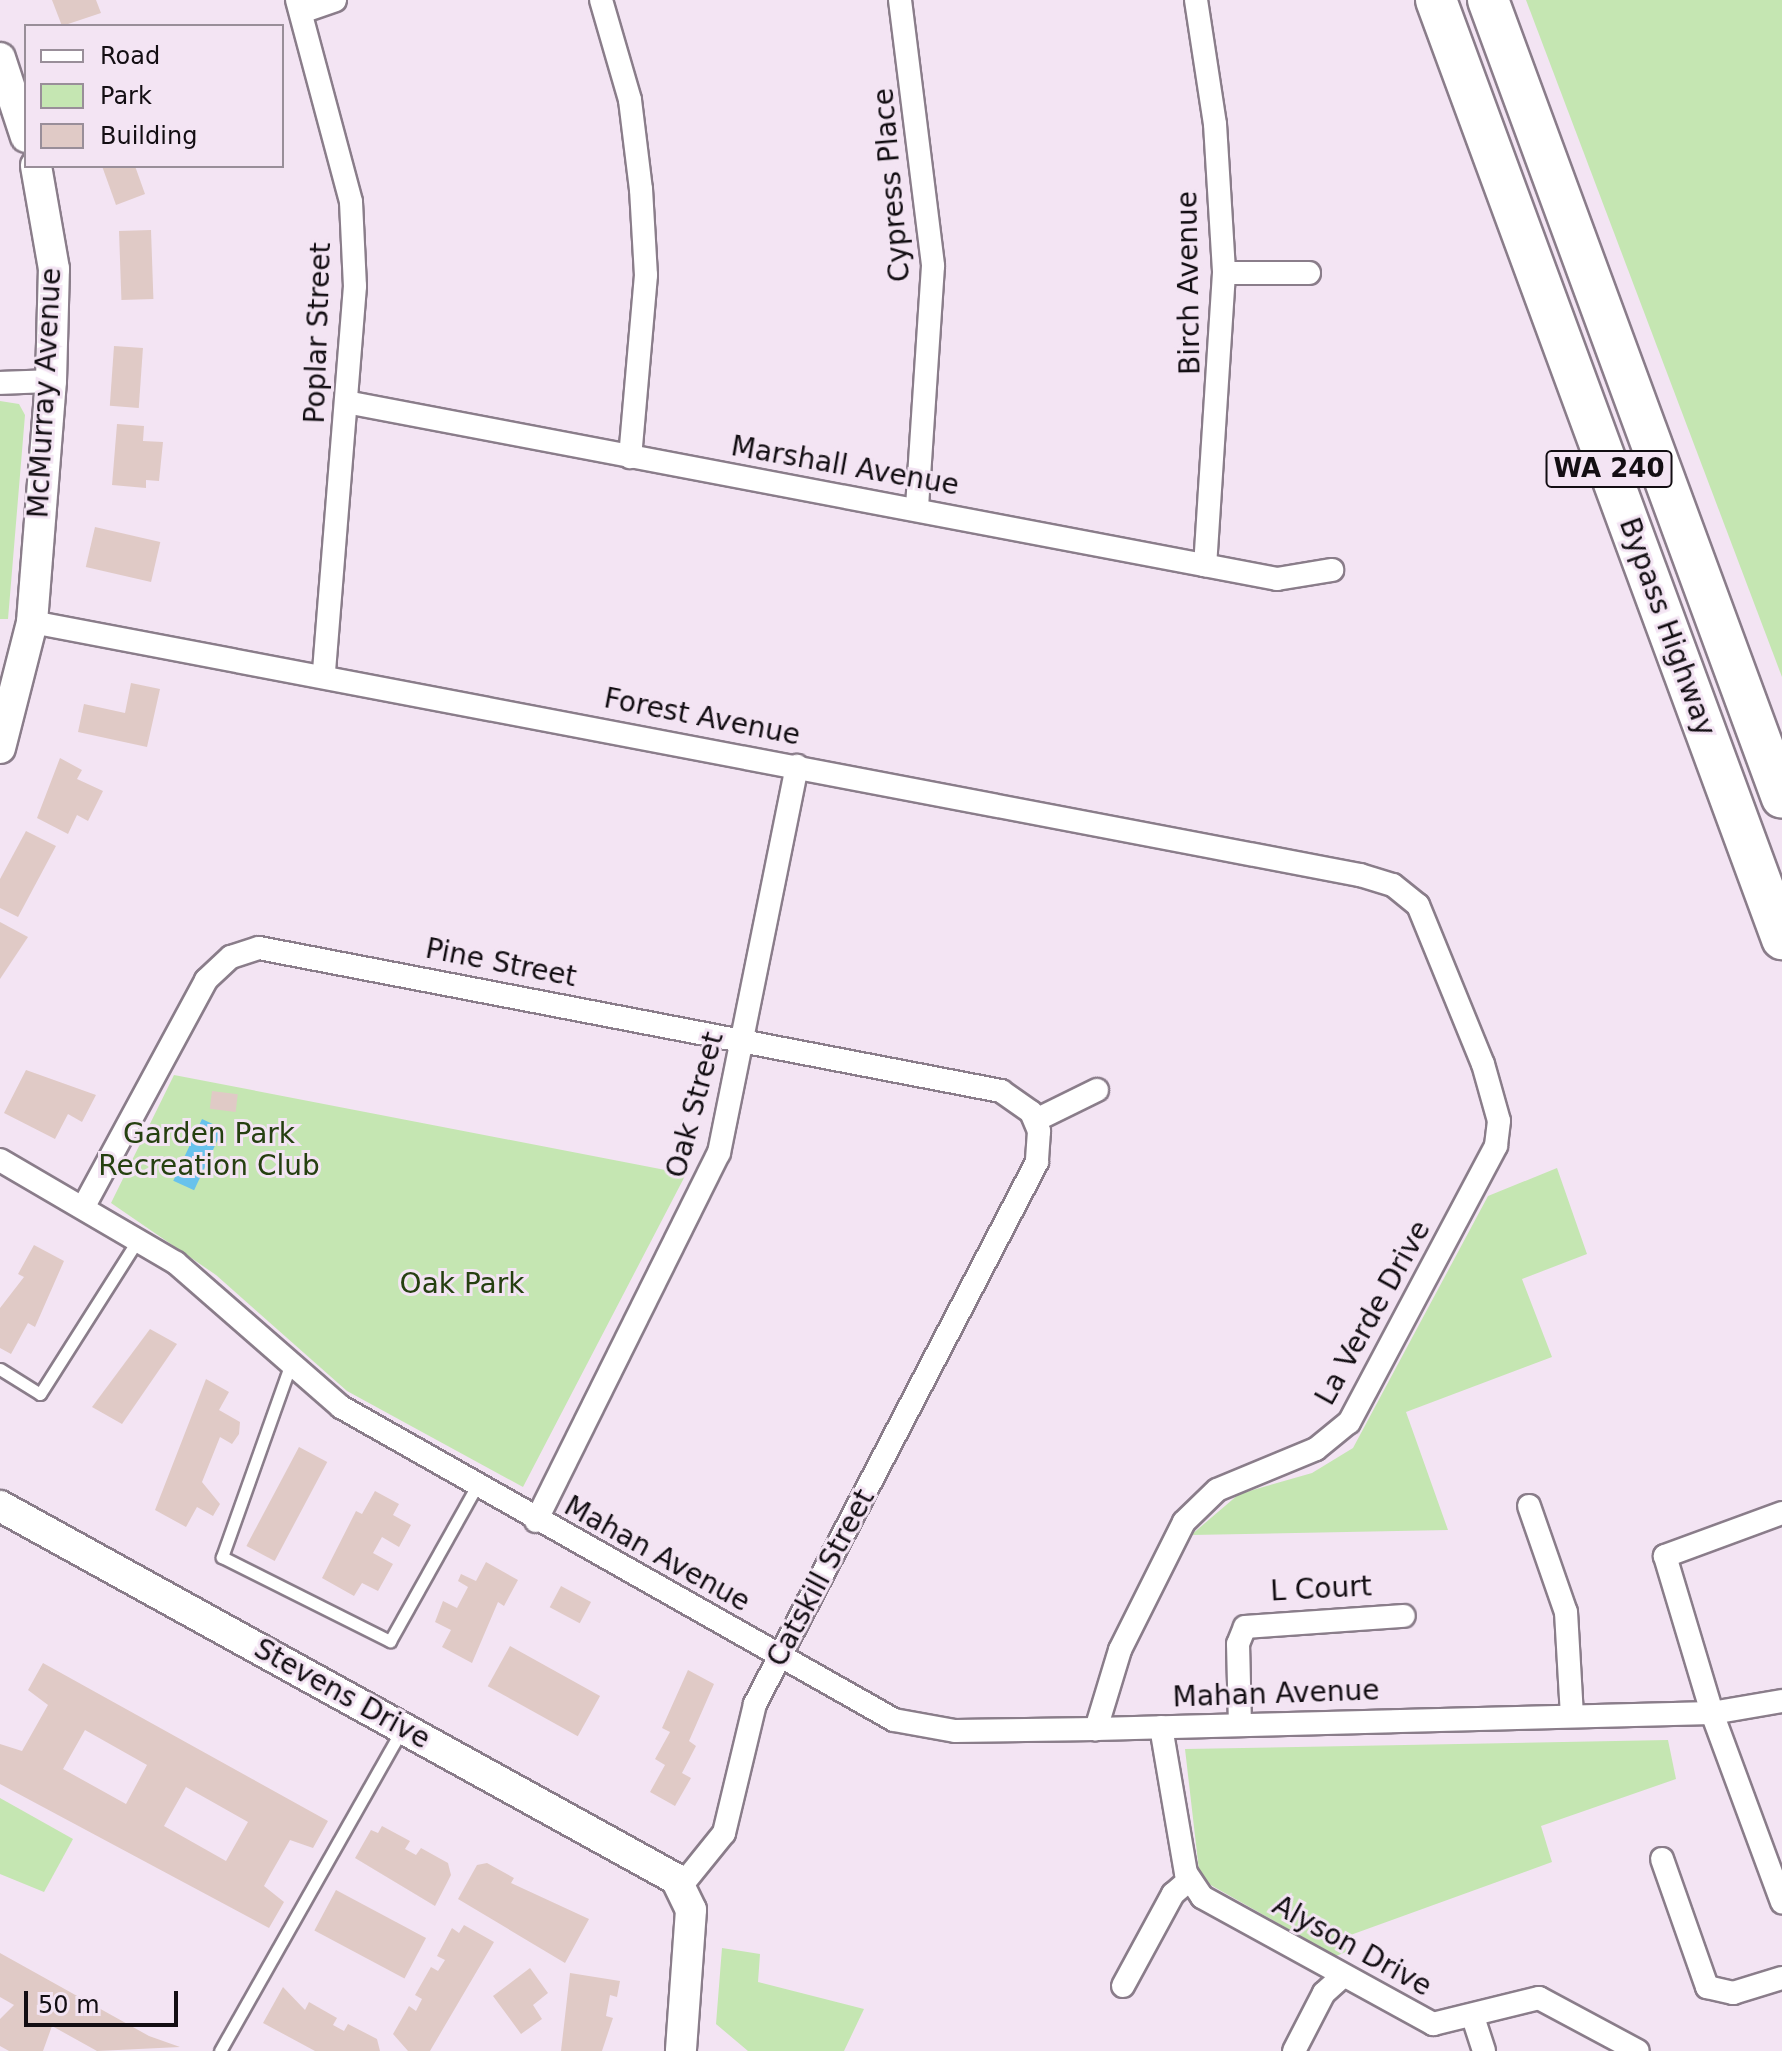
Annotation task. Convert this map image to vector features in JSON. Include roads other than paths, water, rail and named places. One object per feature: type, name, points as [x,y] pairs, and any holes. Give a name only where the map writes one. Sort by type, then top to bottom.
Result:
[{"type":"highway","name":"Bypass Highway","points":[[1436,0],[1782,939]]},
{"type":"highway","name":"Bypass Highway","points":[[1488,0],[1782,798]]},
{"type":"street","points":[[299,6],[335,0]]},
{"type":"street","points":[[601,0],[630,100],[641,189],[646,275],[630,457]]},
{"type":"street","name":"Cypress Place","points":[[900,0],[933,266],[917,509]]},
{"type":"street","name":"Birch Avenue","points":[[1196,0],[1215,124],[1224,273],[1205,565]]},
{"type":"street","name":"Poplar Street","points":[[299,6],[351,202],[346,402],[324,675]]},
{"type":"street","points":[[0,58],[24,131]]},
{"type":"street","name":"McMurray Avenue","points":[[0,748],[32,622],[51,381],[54,269],[36,168]]},
{"type":"street","points":[[1224,273],[1309,273]]},
{"type":"street","points":[[0,383],[51,381]]},
{"type":"street","name":"Marshall Avenue","points":[[346,402],[1277,579],[1332,570]]},
{"type":"street","name":"Forest Avenue","points":[[32,622],[324,675],[1360,875]]},
{"type":"street","name":"Oak Street","points":[[536,1521],[709,1182],[743,1041],[797,766]]},
{"type":"street","name":"La Verde Drive","points":[[1096,1729],[1120,1650],[1184,1522],[1217,1490],[1316,1449],[1349,1422],[1496,1146],[1494,1100],[1432,926],[1401,891],[1360,875]]},
{"type":"street","name":"Pine Street","points":[[84,1206],[206,980],[244,951],[274,950],[1001,1091],[1036,1120]]},
{"type":"street","points":[[1036,1120],[1097,1090]]},
{"type":"street","name":"Catskill Street","points":[[682,1885],[708,1861],[728,1823],[748,1719],[1037,1162],[1036,1120]]},
{"type":"street","name":"Mahan Avenue","points":[[0,1160],[139,1238],[341,1407],[476,1487],[779,1657],[917,1727],[1096,1729],[1712,1713],[1782,1701]]},
{"type":"street","name":"Stevens Drive","points":[[0,1506],[404,1727],[682,1885]]},
{"type":"street","points":[[1529,1506],[1564,1602],[1572,1716]]},
{"type":"street","points":[[1781,1899],[1712,1713],[1665,1556],[1782,1513]]},
{"type":"street","name":"L Court","points":[[1240,1725],[1238,1644],[1245,1627],[1404,1616]]},
{"type":"street","points":[[1123,1986],[1173,1894],[1189,1880],[1161,1727]]},
{"type":"street","points":[[1662,1859],[1707,1987],[1733,1993],[1782,1978]]},
{"type":"street","name":"Alyson Drive","points":[[1189,1880],[1215,1906],[1437,2026],[1544,1999],[1638,2051]]},
{"type":"street","points":[[681,2051],[691,1922],[682,1885]]},
{"type":"street","points":[[1294,2051],[1324,1993],[1343,1976]]},
{"type":"street","points":[[1473,2017],[1484,2051]]},
{"type":"lane","points":[[0,1369],[40,1394],[139,1238]]},
{"type":"lane","points":[[290,1366],[222,1557],[390,1641],[476,1487]]},
{"type":"lane","points":[[220,2051],[404,1727]]},
{"type":"water","points":[[202,1119],[223,1129],[194,1190],[173,1181]]},
{"type":"park label","name":"Garden Park Recreation Club","points":[[209,1150]]},
{"type":"park label","name":"Oak Park","points":[[462,1284]]}]
